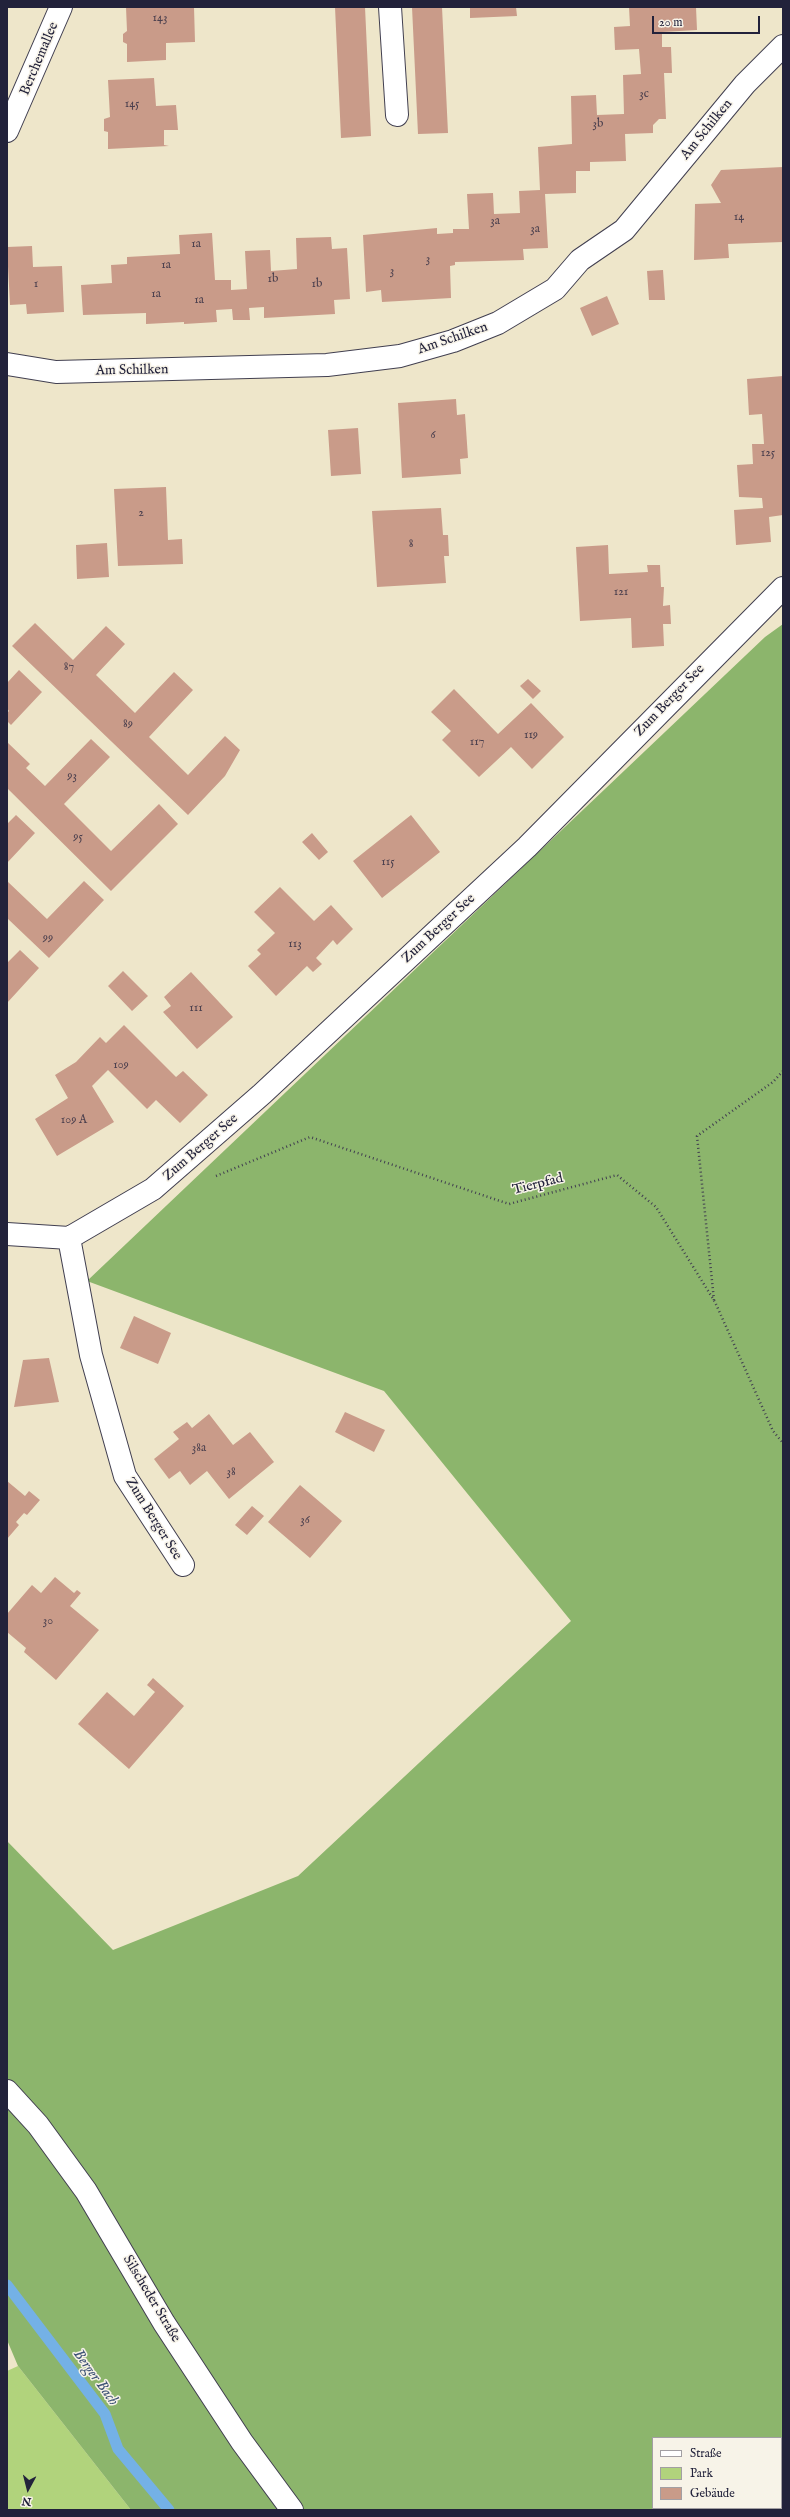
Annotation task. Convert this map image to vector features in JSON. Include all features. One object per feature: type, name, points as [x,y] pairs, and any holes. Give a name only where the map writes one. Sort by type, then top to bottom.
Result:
[{"type":"street","name":"Berchemallee","points":[[7,131],[61,7]]},
{"type":"street","points":[[390,7],[398,115]]},
{"type":"street","name":"Am Schilken","points":[[7,364],[56,372],[327,365],[400,356],[453,341],[498,323],[555,289],[580,260],[624,230],[745,84],[783,46]]},
{"type":"street","name":"Zum Berger See","points":[[183,1565],[125,1476],[91,1355],[69,1238],[153,1189],[262,1094],[527,847],[783,588]]},
{"type":"street","points":[[7,1234],[69,1238]]},
{"type":"street","name":"Silscheder Straße","points":[[7,2091],[38,2125],[86,2191],[164,2323],[242,2442],[292,2510]]},
{"type":"path","points":[[715,1302],[697,1136],[774,1082],[783,1071]]},
{"type":"path","name":"Tierpfad","points":[[214,1177],[310,1137],[510,1204],[617,1175],[656,1207],[715,1302],[773,1431],[783,1443]]},
{"type":"green space","points":[[783,624],[783,2510],[131,2510],[18,2366],[7,2340],[7,1841],[113,1950],[298,1876],[571,1621],[384,1391],[87,1281],[765,637]]},
{"type":"green space","points":[[18,2366],[131,2510],[7,2510],[7,2371]]},
{"type":"building","points":[[126,7],[194,7],[195,42],[166,43],[166,60],[127,62],[127,44],[123,42],[123,34],[127,31]]},
{"type":"building","points":[[335,7],[365,7],[371,136],[341,138]]},
{"type":"building","points":[[412,7],[442,7],[448,133],[418,134]]},
{"type":"building","points":[[470,7],[516,7],[517,16],[470,18]]},
{"type":"building","points":[[629,7],[696,7],[697,30],[662,32],[662,47],[671,47],[672,73],[664,73],[666,119],[659,119],[653,125],[653,133],[625,134],[626,161],[590,162],[590,171],[576,171],[576,193],[545,194],[548,248],[523,249],[524,260],[455,262],[455,265],[450,266],[451,298],[382,302],[381,290],[366,292],[363,235],[437,228],[437,234],[453,233],[453,229],[469,229],[467,194],[493,193],[494,214],[520,213],[519,191],[540,190],[538,147],[572,144],[571,96],[596,95],[597,115],[624,114],[623,75],[641,74],[639,49],[615,50],[614,27],[630,26]]},
{"type":"building","points":[[154,78],[156,106],[176,105],[178,130],[164,130],[164,145],[169,146],[108,149],[108,132],[104,131],[104,119],[110,117],[108,80]]},
{"type":"building","points":[[783,167],[783,242],[728,244],[729,258],[694,260],[695,204],[721,203],[711,185],[721,170]]},
{"type":"building","points":[[212,233],[215,280],[231,280],[231,290],[247,289],[245,251],[270,250],[271,271],[297,269],[296,238],[331,237],[332,249],[347,248],[350,299],[334,300],[335,314],[264,318],[264,307],[249,308],[250,320],[233,320],[232,309],[216,310],[217,322],[184,324],[184,322],[146,324],[146,313],[83,315],[81,285],[112,283],[111,265],[127,264],[127,257],[180,254],[179,235]]},
{"type":"building","points":[[32,246],[33,267],[62,266],[64,312],[27,314],[26,304],[10,305],[7,247]]},
{"type":"building","points":[[663,270],[665,300],[649,300],[647,271]]},
{"type":"building","points":[[607,296],[619,324],[592,336],[580,308]]},
{"type":"building","points":[[783,376],[783,515],[769,517],[771,542],[736,545],[734,510],[763,508],[762,498],[739,497],[737,465],[753,464],[752,444],[764,444],[762,414],[749,415],[747,379]]},
{"type":"building","points":[[456,399],[457,415],[465,414],[468,458],[460,459],[461,474],[402,478],[398,403]]},
{"type":"building","points":[[358,428],[361,474],[331,476],[328,430]]},
{"type":"building","points":[[166,487],[168,540],[182,539],[183,564],[118,566],[114,489]]},
{"type":"building","points":[[441,508],[443,535],[448,535],[449,556],[444,556],[446,583],[377,587],[372,511]]},
{"type":"building","points":[[107,543],[109,577],[77,579],[76,545]]},
{"type":"building","points":[[608,545],[609,574],[648,572],[647,565],[660,565],[661,587],[664,587],[663,606],[670,605],[671,624],[663,624],[664,646],[632,648],[631,618],[580,621],[576,547]]},
{"type":"building","points":[[35,623],[73,660],[106,626],[125,644],[96,675],[135,713],[174,672],[193,690],[149,737],[188,775],[225,736],[240,750],[225,776],[188,815],[12,646]]},
{"type":"building","points":[[19,670],[42,692],[11,725],[7,721],[7,713],[9,711],[7,708],[7,683]]},
{"type":"building","points":[[528,679],[541,691],[533,699],[520,686]]},
{"type":"building","points":[[454,689],[498,734],[531,703],[564,737],[532,769],[511,747],[479,777],[442,740],[451,731],[431,712]]},
{"type":"building","points":[[91,739],[110,757],[64,804],[111,851],[159,804],[178,824],[111,891],[7,788],[7,742],[30,764],[26,768],[45,786]]},
{"type":"building","points":[[16,815],[35,833],[7,863],[7,824]]},
{"type":"building","points":[[411,815],[440,852],[382,898],[353,861]]},
{"type":"building","points":[[312,833],[328,852],[319,860],[302,842]]},
{"type":"building","points":[[7,881],[47,919],[84,881],[104,900],[49,958],[7,918]]},
{"type":"building","points":[[280,887],[314,921],[331,905],[353,929],[337,945],[333,940],[316,958],[322,964],[313,972],[307,966],[276,996],[248,966],[261,954],[257,950],[275,933],[254,912]]},
{"type":"building","points":[[20,950],[39,968],[7,1003],[7,963]]},
{"type":"building","points":[[123,971],[148,996],[132,1011],[108,986]]},
{"type":"building","points":[[191,972],[233,1017],[197,1049],[163,1012],[171,1006],[164,997]]},
{"type":"building","points":[[124,1025],[176,1077],[183,1071],[208,1095],[180,1123],[156,1100],[147,1109],[108,1070],[92,1086],[114,1122],[57,1156],[35,1119],[68,1098],[55,1075],[76,1062],[100,1037],[106,1043]]},
{"type":"building","points":[[134,1316],[171,1333],[158,1364],[120,1348]]},
{"type":"building","points":[[49,1358],[59,1402],[14,1407],[23,1360]]},
{"type":"building","points":[[345,1412],[385,1430],[374,1452],[335,1432]]},
{"type":"building","points":[[209,1414],[233,1445],[250,1432],[274,1462],[229,1499],[207,1471],[190,1485],[180,1471],[169,1479],[154,1459],[179,1439],[173,1432],[187,1422],[192,1428]]},
{"type":"building","points":[[7,1481],[25,1496],[29,1491],[40,1500],[27,1515],[24,1513],[16,1522],[19,1525],[7,1539]]},
{"type":"building","points":[[300,1485],[342,1521],[310,1558],[268,1522]]},
{"type":"building","points":[[252,1506],[264,1516],[247,1535],[235,1525]]},
{"type":"building","points":[[55,1577],[74,1593],[77,1590],[81,1593],[70,1606],[99,1630],[56,1680],[24,1652],[26,1648],[7,1632],[7,1614],[32,1585],[41,1593]]},
{"type":"building","points":[[153,1678],[184,1706],[129,1769],[78,1724],[107,1692],[134,1716],[155,1692],[147,1685]]},
{"type":"waterway","name":"Berger Bach","points":[[7,2285],[105,2414],[118,2449],[169,2510]]}]
